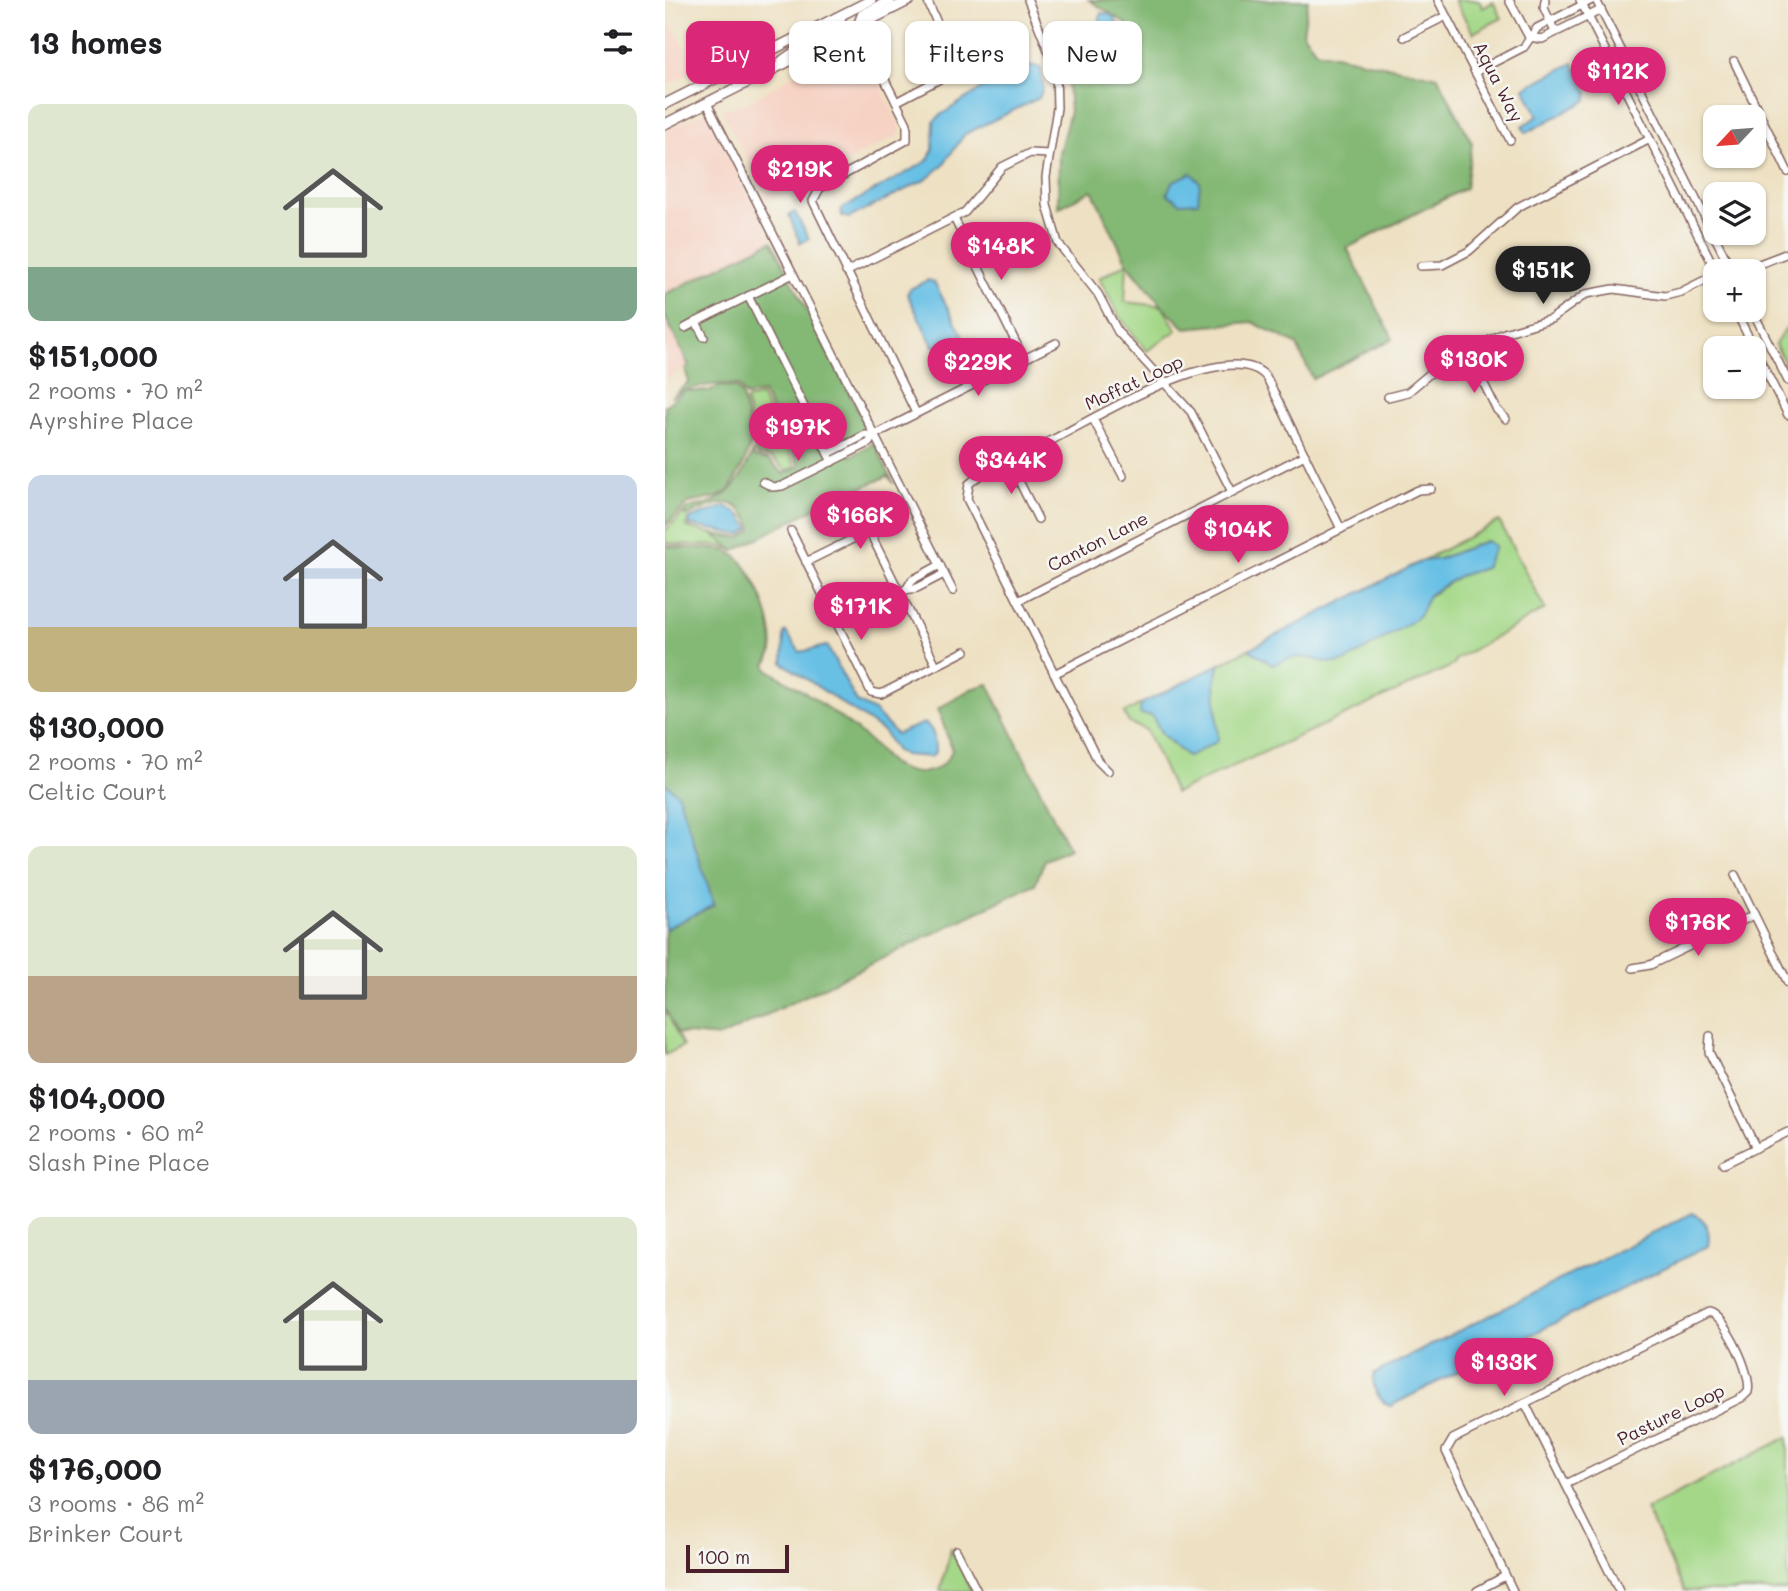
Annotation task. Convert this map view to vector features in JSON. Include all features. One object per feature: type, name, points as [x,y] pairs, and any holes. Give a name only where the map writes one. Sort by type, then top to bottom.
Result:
[{"type":"main road","points":[[665,104],[871,0]]},
{"type":"main road","points":[[860,21],[862,15],[891,0]]},
{"type":"main road","points":[[868,21],[910,0]]},
{"type":"main road","points":[[775,67],[799,47],[837,26],[842,15]]},
{"type":"main road","points":[[665,124],[744,84]]},
{"type":"street","points":[[896,102],[951,73],[956,66],[927,0]]},
{"type":"street","points":[[1028,0],[1056,70],[1057,108],[1049,154],[1047,205],[1058,243],[1098,294],[1118,332],[1191,412],[1232,492]]},
{"type":"street","name":"Aqua Way","points":[[1439,0],[1510,140]]},
{"type":"street","points":[[1509,0],[1529,37]]},
{"type":"street","points":[[1545,0],[1544,8],[1555,32]]},
{"type":"street","points":[[1475,72],[1524,47],[1537,27],[1581,2],[1594,0],[1726,259]]},
{"type":"street","points":[[1581,2],[1708,259]]},
{"type":"street","points":[[1529,37],[1542,39],[1601,10]]},
{"type":"street","points":[[1404,37],[1446,16]]},
{"type":"street","points":[[1734,61],[1788,172]]},
{"type":"street","points":[[887,84],[907,124],[907,140],[814,194],[815,209],[916,413]]},
{"type":"street","points":[[708,103],[953,591]]},
{"type":"street","points":[[1420,266],[1442,265],[1469,251],[1518,207],[1650,139]]},
{"type":"street","points":[[846,272],[973,207],[1002,167],[1030,153],[1049,154]]},
{"type":"street","points":[[954,218],[1024,359]]},
{"type":"street","points":[[1766,261],[1788,253]]},
{"type":"street","points":[[685,328],[793,274]]},
{"type":"street","points":[[1388,397],[1408,393],[1440,365],[1515,328],[1551,319],[1575,300],[1599,290],[1665,296],[1703,279]]},
{"type":"street","points":[[748,296],[832,462]]},
{"type":"street","points":[[696,322],[704,337]]},
{"type":"street","points":[[1741,322],[1788,415]]},
{"type":"street","points":[[1758,322],[1788,381]]},
{"type":"street","points":[[828,454],[865,435],[874,435],[1056,343]]},
{"type":"street","points":[[1468,352],[1497,410],[1506,419]]},
{"type":"street","name":"Moffat Loop","points":[[1108,771],[1098,761],[1053,674],[965,492],[973,480],[1165,382],[1211,367],[1259,368],[1341,529]]},
{"type":"street","points":[[1093,419],[1123,476]]},
{"type":"street","points":[[763,482],[773,487],[782,486],[869,443],[874,435]]},
{"type":"street","points":[[850,443],[854,451]]},
{"type":"street","name":"Canton Lane","points":[[1018,601],[1305,455]]},
{"type":"street","points":[[1009,461],[1038,519]]},
{"type":"street","points":[[1053,674],[1418,490],[1431,489]]},
{"type":"street","points":[[806,562],[901,515]]},
{"type":"street","points":[[791,531],[871,692],[881,694],[965,651]]},
{"type":"street","points":[[869,531],[903,590],[936,666]]},
{"type":"street","points":[[903,590],[916,578],[940,565]]},
{"type":"street","points":[[924,574],[924,584]]},
{"type":"street","points":[[903,590],[944,575]]},
{"type":"street","points":[[916,578],[924,584]]},
{"type":"street","points":[[1735,876],[1788,983]]},
{"type":"street","points":[[1633,968],[1650,965],[1754,915]]},
{"type":"street","points":[[1710,1036],[1709,1052],[1756,1148]]},
{"type":"street","points":[[1723,1164],[1788,1132]]},
{"type":"street","name":"Pasture Loop","points":[[1525,1403],[1708,1313],[1720,1319],[1749,1377],[1748,1392],[1743,1397],[1566,1485]]},
{"type":"street","points":[[1501,1591],[1511,1589],[1446,1451],[1453,1439],[1525,1403],[1619,1591]]},
{"type":"street","points":[[956,1550],[977,1591]]},
{"type":"street","points":[[1477,1591],[1486,1589],[1505,1576]]},
{"type":"shaded area","points":[[665,13],[686,50],[686,76],[665,86]]},
{"type":"shaded area","points":[[789,78],[789,84],[879,84],[900,126],[899,135],[768,201],[722,110],[749,102]]},
{"type":"shaded area","points":[[707,111],[772,241],[665,294],[665,131]]},
{"type":"shaded area","points":[[665,316],[690,366],[665,379]]},
{"type":"green space","points":[[1089,0],[1308,0],[1303,33],[1316,51],[1438,77],[1472,143],[1466,188],[1347,248],[1393,339],[1313,379],[1296,344],[1252,322],[1185,328],[1162,306],[1127,263],[1092,190],[1058,208],[1059,153],[1070,111],[1068,84],[1142,84],[1142,21],[1122,21]]},
{"type":"green space","points":[[1454,0],[1479,0],[1483,8],[1493,2],[1502,18],[1473,33]]},
{"type":"green space","points":[[772,241],[868,431],[845,442],[852,456],[874,443],[894,484],[888,476],[821,505],[734,551],[713,534],[741,538],[752,530],[739,509],[726,503],[688,516],[683,513],[691,507],[716,500],[730,490],[741,476],[753,452],[754,457],[769,460],[784,474],[800,466],[763,393],[746,396],[738,385],[722,384],[694,388],[671,397],[689,382],[685,369],[689,366],[665,316],[665,294]]},
{"type":"green space","points":[[1127,263],[1125,302],[1162,306],[1177,330],[1147,351],[1119,316],[1099,278]]},
{"type":"green space","points":[[1788,325],[1788,370],[1775,344]]},
{"type":"green space","points":[[721,386],[736,387],[742,395],[752,440],[744,463],[729,490],[717,497],[689,503],[665,526],[665,406],[684,391],[708,391]]},
{"type":"green space","points":[[761,396],[796,467],[787,471],[771,457],[757,455],[746,400]]},
{"type":"green space","points":[[683,513],[688,516],[687,527],[713,534],[734,551],[717,546],[665,542],[665,531]]},
{"type":"green space","points":[[1499,521],[1545,609],[1455,660],[1454,665],[1175,793],[1146,730],[1129,723],[1124,713],[1141,704],[1141,714],[1152,716],[1163,735],[1188,757],[1218,741],[1215,681],[1220,664],[1249,649],[1273,665],[1297,657],[1337,663],[1346,661],[1411,622],[1420,614],[1429,596],[1459,576],[1485,568],[1486,541],[1439,559],[1422,561]]},
{"type":"green space","points":[[665,545],[722,550],[738,558],[754,581],[771,627],[772,652],[766,667],[848,724],[890,762],[907,771],[916,773],[934,770],[947,759],[952,750],[938,709],[971,689],[988,684],[1069,849],[1045,860],[1035,884],[721,1037],[677,1033],[665,1008],[665,929],[714,905],[678,795],[665,783]]},
{"type":"green space","points":[[665,1008],[683,1046],[665,1055]]},
{"type":"green space","points":[[1788,1437],[1788,1591],[1684,1591],[1646,1509]]},
{"type":"green space","points":[[951,1549],[972,1591],[940,1591]]},
{"type":"water","points":[[1101,13],[1112,15],[1116,21],[1099,21]]},
{"type":"water","points":[[1573,63],[1588,92],[1587,100],[1526,133],[1522,126],[1538,116],[1524,88]]},
{"type":"water","points":[[1029,65],[1041,68],[1043,88],[1039,98],[965,134],[942,166],[927,179],[849,218],[842,216],[841,209],[927,161],[933,150],[934,121],[942,114],[989,84],[1029,84]]},
{"type":"water","points":[[1191,173],[1200,182],[1198,202],[1181,203],[1167,194],[1172,182]]},
{"type":"water","points":[[795,212],[809,239],[800,243],[789,215]]},
{"type":"water","points":[[928,280],[934,282],[963,336],[949,346],[933,346],[907,294],[910,289]]},
{"type":"water","points":[[726,506],[740,515],[750,528],[741,535],[689,525],[691,518]]},
{"type":"water","points":[[1486,541],[1495,546],[1485,568],[1459,576],[1429,595],[1420,614],[1411,622],[1346,661],[1337,663],[1297,657],[1273,665],[1249,649],[1422,561],[1439,559]]},
{"type":"water","points":[[786,632],[800,652],[827,646],[857,702],[874,711],[896,734],[924,723],[928,725],[934,736],[935,753],[931,757],[904,755],[896,751],[884,732],[783,663]]},
{"type":"water","points":[[1220,664],[1215,681],[1218,741],[1188,757],[1163,735],[1152,716],[1140,714],[1141,704]]},
{"type":"water","points":[[665,783],[678,794],[714,905],[665,929]]},
{"type":"water","points":[[1692,1213],[1701,1218],[1706,1226],[1708,1246],[1390,1406],[1376,1393],[1374,1374]]}]
